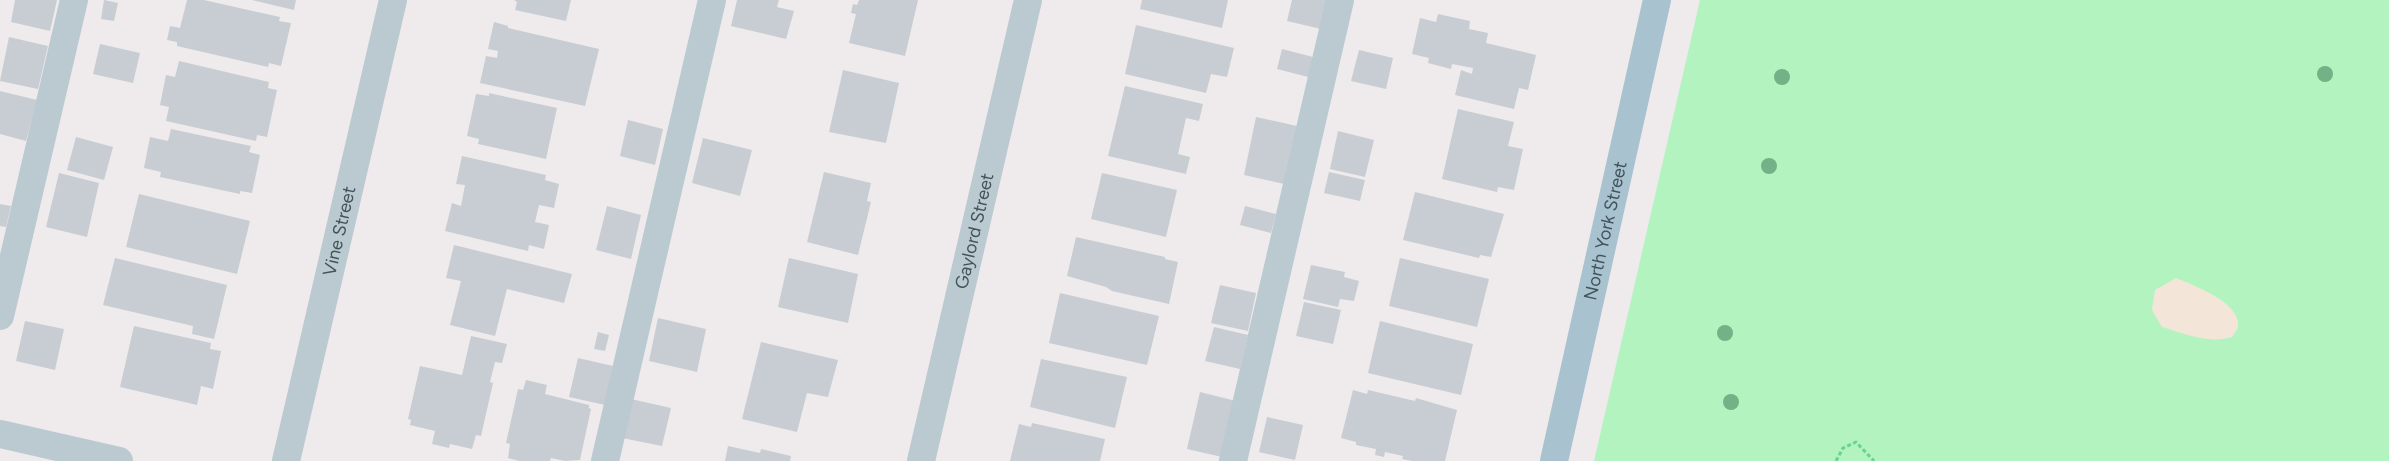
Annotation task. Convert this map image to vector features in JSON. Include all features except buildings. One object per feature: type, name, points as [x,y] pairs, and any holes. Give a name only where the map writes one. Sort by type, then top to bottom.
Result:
[{"type":"main road","name":"North York Street","points":[[1554,461],[1657,0]]},
{"type":"street","points":[[0,316],[74,0]]},
{"type":"street","name":"Vine Street","points":[[286,461],[393,0]]},
{"type":"street","points":[[605,461],[712,0]]},
{"type":"street","name":"Gaylord Street","points":[[921,461],[1028,0]]},
{"type":"street","points":[[1233,461],[1340,0]]},
{"type":"street","points":[[0,434],[119,461]]},
{"type":"path","points":[[1836,461],[1843,448],[1856,442],[1874,461]]},
{"type":"green space","points":[[1700,0],[2389,0],[2389,461],[1594,461]]},
{"type":"sand","points":[[2176,278],[2215,296],[2232,310],[2237,318],[2238,327],[2232,337],[2206,339],[2162,327],[2152,310],[2155,290]]}]
